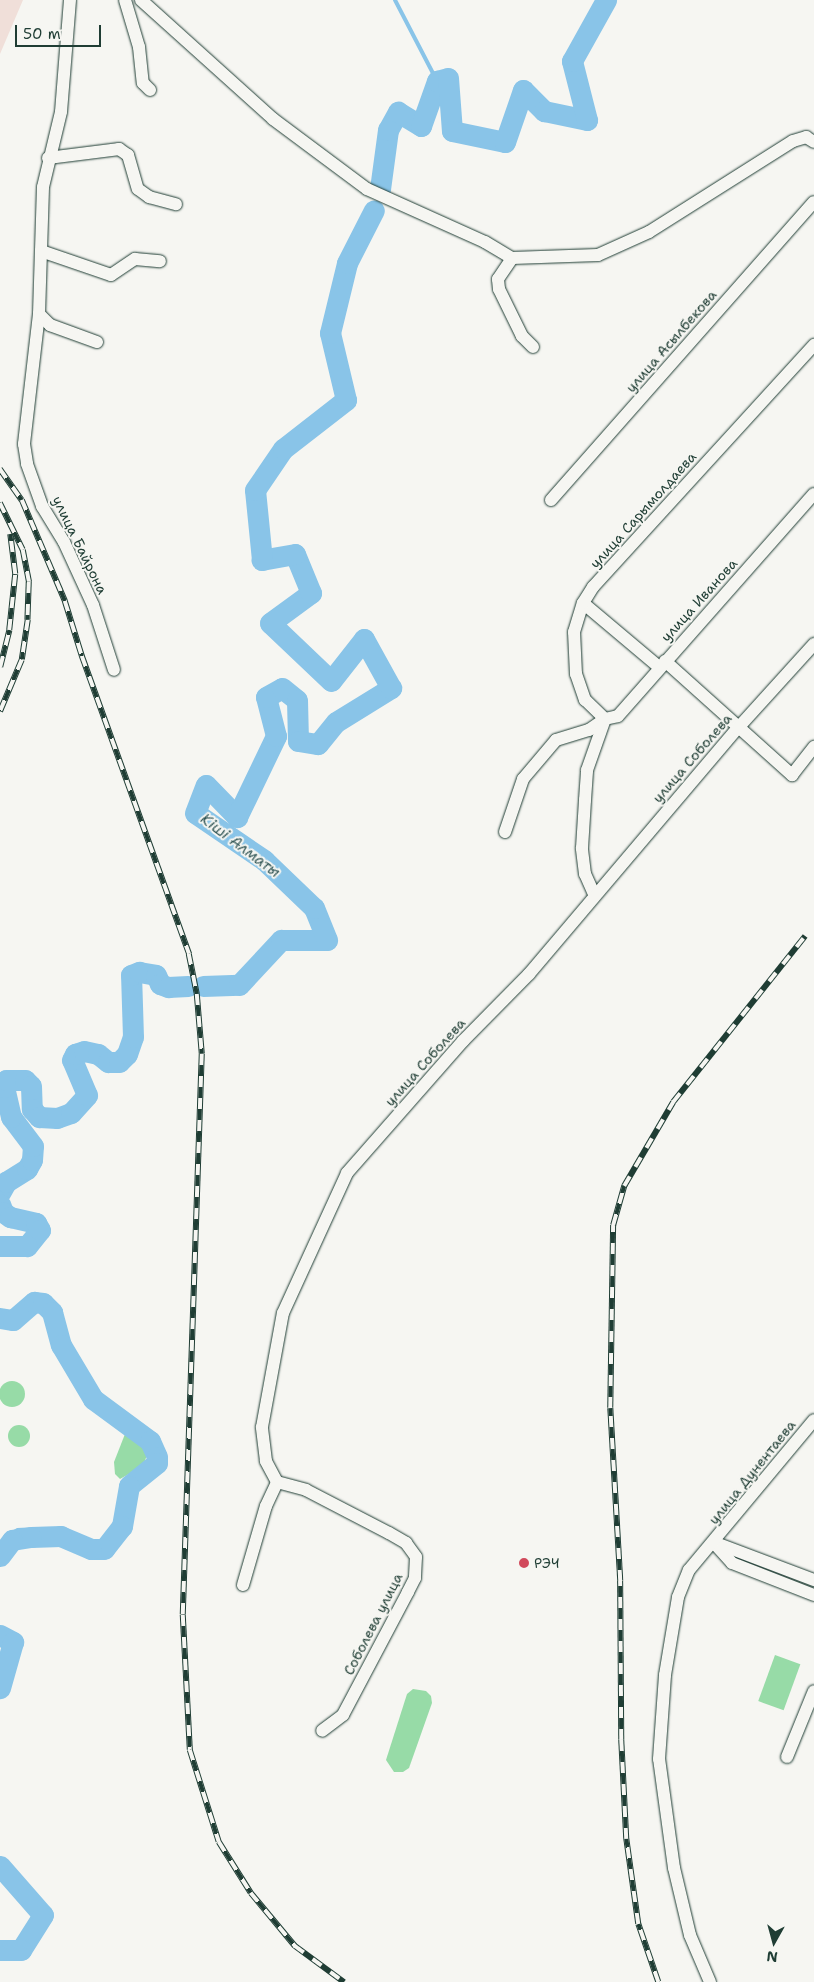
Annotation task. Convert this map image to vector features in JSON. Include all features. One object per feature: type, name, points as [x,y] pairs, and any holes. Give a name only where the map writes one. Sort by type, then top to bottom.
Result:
[{"type":"street","name":"улица Байрона","points":[[70,0],[62,112],[48,158],[43,187],[39,314],[25,424],[28,464],[42,506],[64,542],[93,605],[114,670]]},
{"type":"street","points":[[125,0],[139,47],[143,83],[150,90]]},
{"type":"street","points":[[141,0],[273,119],[367,189],[485,242],[512,258],[598,255],[649,232],[793,141],[806,138],[814,142]]},
{"type":"street","points":[[48,158],[119,149],[128,155],[138,188],[149,197],[176,204]]},
{"type":"street","name":"улица Асылбекова","points":[[551,500],[814,202]]},
{"type":"street","points":[[41,251],[111,275],[135,259],[160,261]]},
{"type":"street","points":[[512,258],[498,279],[499,289],[522,336],[533,347]]},
{"type":"street","points":[[39,314],[50,326],[97,342]]},
{"type":"street","name":"улица Сарымолдаева","points":[[605,719],[585,700],[576,674],[574,632],[582,603],[593,587],[814,345]]},
{"type":"street","name":"улица Иванова","points":[[505,832],[523,779],[556,740],[588,730],[605,719],[618,716],[814,494]]},
{"type":"street","points":[[582,603],[662,664],[792,776],[814,747]]},
{"type":"street","name":"улица Соболева","points":[[277,1482],[266,1461],[262,1427],[282,1313],[347,1173],[463,1041],[529,974],[594,894],[736,729],[814,644]]},
{"type":"street","points":[[594,894],[585,874],[587,770],[605,719]]},
{"type":"street","name":"улица Дунентаева","points":[[710,1982],[690,1935],[674,1868],[659,1759],[664,1675],[678,1597],[690,1570],[814,1420]]},
{"type":"street","points":[[243,1584],[266,1506],[277,1482]]},
{"type":"street","name":"Соболева улица","points":[[277,1482],[306,1490],[389,1532],[406,1543],[416,1557],[414,1578],[408,1592],[343,1715],[322,1731]]},
{"type":"street","points":[[714,1543],[814,1580]]},
{"type":"street","points":[[714,1543],[732,1563],[814,1594]]},
{"type":"street","points":[[787,1757],[814,1690]]},
{"type":"shaded area","points":[[0,0],[23,0],[0,54]]},
{"type":"green space","points":[[12,1381],[21,1385],[25,1394],[21,1403],[12,1407],[3,1403],[-1,1394],[3,1385]]},
{"type":"green space","points":[[19,1425],[27,1428],[30,1436],[27,1444],[19,1447],[11,1444],[8,1436],[11,1428]]},
{"type":"green space","points":[[134,1433],[144,1440],[147,1455],[143,1466],[120,1479],[115,1474],[114,1462],[125,1434]]},
{"type":"green space","points":[[775,1655],[800,1664],[784,1710],[758,1701]]},
{"type":"green space","points":[[413,1689],[426,1691],[431,1696],[432,1703],[409,1768],[403,1772],[394,1772],[386,1760],[407,1694]]},
{"type":"water","points":[[38,1527],[58,1530],[56,1540],[20,1545],[0,1566],[0,1542],[4,1536],[17,1528]]},
{"type":"water","points":[[0,1629],[15,1637],[17,1648],[13,1660],[0,1675],[0,1663],[7,1655],[5,1644],[0,1642]]},
{"type":"waterway","points":[[395,0],[437,81]]},
{"type":"waterway","name":"Кіші Алматы","points":[[380,189],[388,130],[398,112],[421,126],[437,81],[448,78],[452,131],[505,142],[523,90],[544,111],[587,120],[572,61],[606,0]]},
{"type":"waterway","name":"Кіші Алматы","points":[[203,986],[239,985],[281,940],[327,940],[314,908],[264,860],[195,813],[206,785],[237,817],[276,736],[266,697],[282,688],[297,700],[298,741],[318,744],[336,722],[391,688],[364,639],[331,681],[270,623],[311,593],[295,554],[262,560],[255,490],[283,449],[346,400],[330,333],[347,263],[374,210]]},
{"type":"waterway","name":"Кіші Алматы","points":[[0,1193],[6,1182],[27,1169],[32,1160],[33,1146],[11,1117],[4,1087],[6,1080],[25,1080],[31,1086],[32,1109],[39,1117],[57,1118],[71,1113],[87,1095],[72,1060],[75,1054],[84,1051],[98,1054],[108,1062],[119,1062],[127,1054],[133,1037],[131,975],[139,972],[156,975],[160,984],[168,987],[188,986]]},
{"type":"waterway","name":"Кіші Алматы","points":[[0,1204],[3,1212],[10,1217],[36,1223],[40,1230],[27,1246],[0,1246]]},
{"type":"waterway","name":"Кіші Алматы","points":[[0,1318],[13,1320],[34,1302],[43,1303],[52,1312],[61,1345],[93,1399],[150,1441],[157,1457],[157,1463],[129,1486],[122,1526],[104,1549],[91,1549],[61,1536],[31,1537],[12,1540],[0,1556]]},
{"type":"waterway","name":"Кіші Алматы","points":[[0,1635],[13,1642],[0,1688]]},
{"type":"waterway","name":"Кіші Алматы","points":[[0,1866],[43,1915],[21,1950],[0,1950]]},
{"type":"railway","points":[[0,469],[22,500],[65,601],[82,656],[189,954],[197,994],[202,1054],[183,1615],[190,1750],[219,1842],[251,1893],[295,1946],[344,1982]]},
{"type":"railway","points":[[0,503],[23,550],[29,582],[28,620],[22,660],[0,712]]},
{"type":"railway","points":[[0,667],[9,630],[15,574],[10,534]]},
{"type":"railway","points":[[658,1982],[638,1924],[626,1839],[621,1740],[620,1581],[610,1408],[613,1225],[624,1186],[673,1102],[805,936]]},
{"type":"place","name":"РЭЧ","points":[[524,1563]]}]
